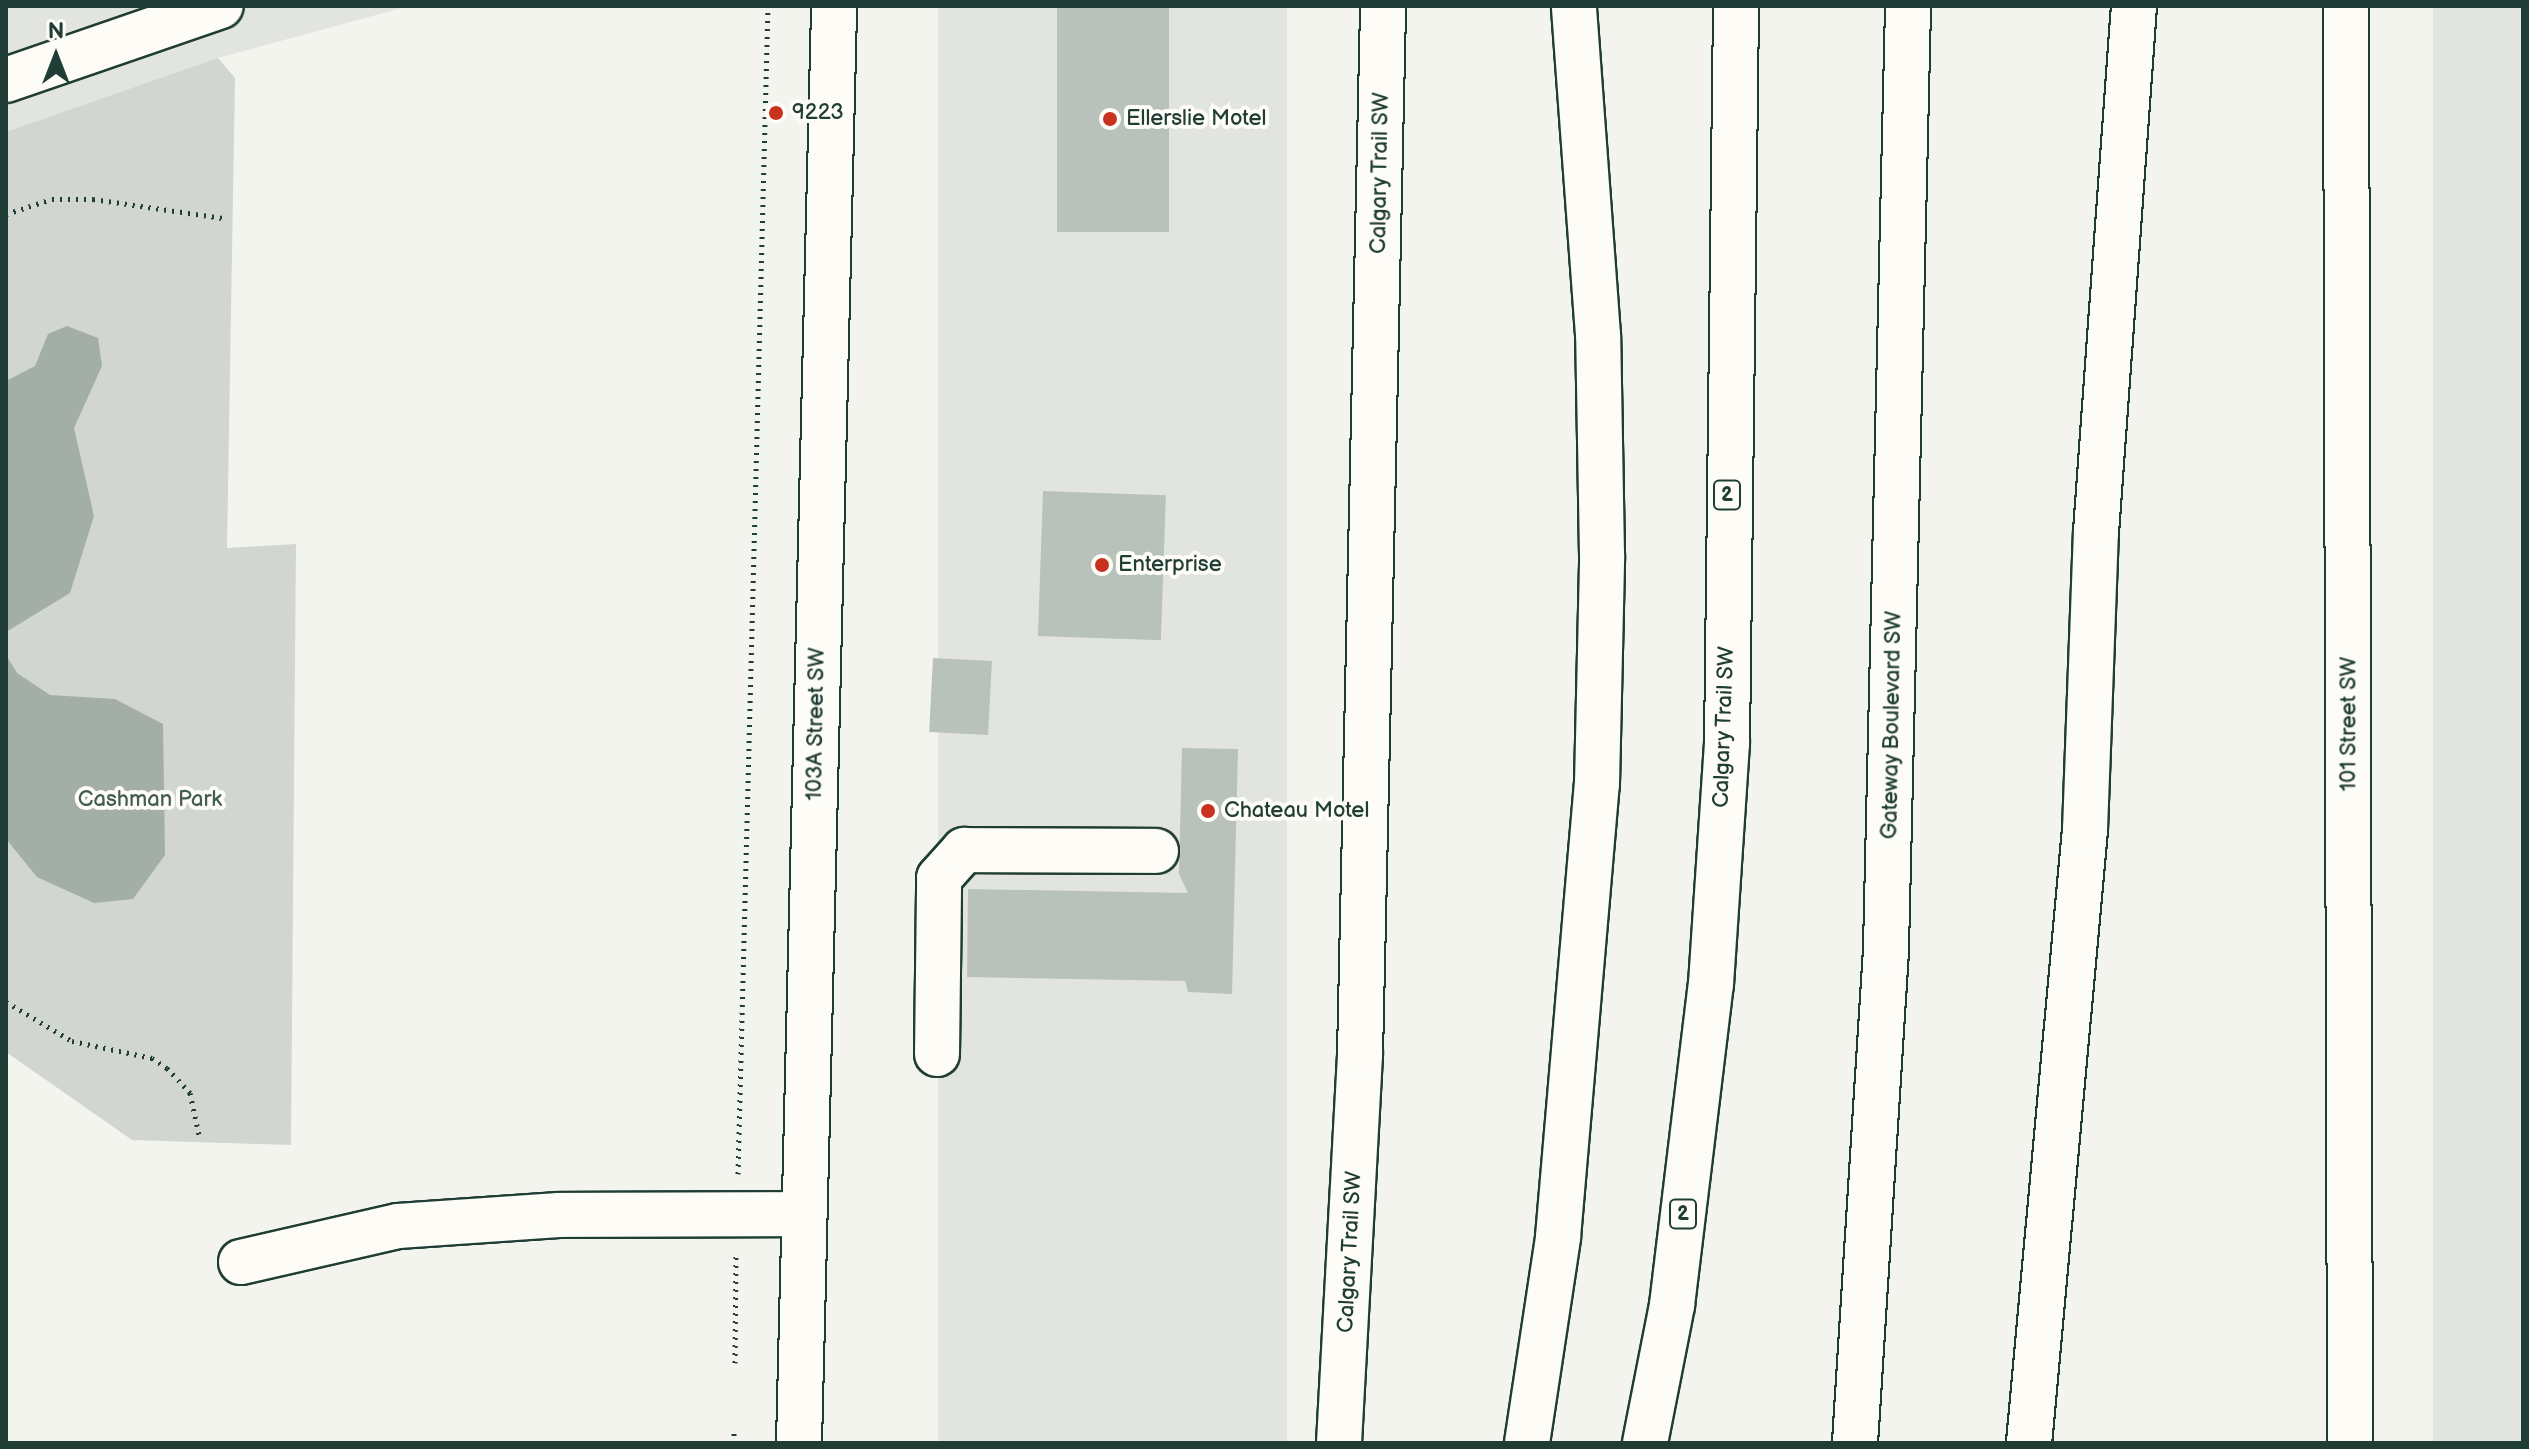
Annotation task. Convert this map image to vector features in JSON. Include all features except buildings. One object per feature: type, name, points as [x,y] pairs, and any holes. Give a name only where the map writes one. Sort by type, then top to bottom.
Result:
[{"type":"main road","name":"103A Street SW","points":[[799,1443],[834,6]]},
{"type":"main road","name":"Calgary Trail SW","points":[[1339,1443],[1360,1055],[1383,6]]},
{"type":"main road","points":[[1527,1443],[1558,1237],[1597,784],[1602,555],[1598,335],[1574,6]]},
{"type":"main road","name":"Calgary Trail SW","points":[[1645,1443],[1672,1305],[1711,984],[1727,744],[1736,6]]},
{"type":"main road","name":"Gateway Boulevard SW","points":[[1855,1443],[1887,933],[1908,6]]},
{"type":"main road","points":[[2029,1443],[2085,830],[2096,532],[2134,6]]},
{"type":"main road","name":"101 Street SW","points":[[2346,6],[2350,1443]]},
{"type":"main road","points":[[6,80],[216,7]]},
{"type":"main road","points":[[937,1054],[939,878],[964,850],[1156,851]]},
{"type":"main road","points":[[1675,1443],[1699,1313],[1711,984]]},
{"type":"main road","points":[[241,1262],[398,1226],[559,1215],[736,1218],[804,1214]]},
{"type":"path","points":[[735,1363],[736,1218],[768,6]]},
{"type":"path","points":[[6,214],[52,199],[93,199],[223,218]]},
{"type":"path","points":[[6,1002],[72,1041],[152,1058],[167,1068],[190,1093],[199,1135]]},
{"type":"path","points":[[734,1429],[734,1443]]},
{"type":"shaded area","points":[[6,6],[409,6],[218,58],[6,136]]},
{"type":"shaded area","points":[[938,6],[1287,6],[1287,1443],[938,1443]]},
{"type":"shaded area","points":[[2433,6],[2523,6],[2523,1443],[2433,1443]]},
{"type":"shaded area","points":[[67,326],[98,338],[102,366],[74,428],[94,516],[70,593],[6,632],[6,381],[35,366],[48,334]]},
{"type":"shaded area","points":[[6,655],[17,673],[50,695],[115,699],[163,724],[165,855],[133,899],[94,903],[37,877],[6,839]]},
{"type":"green space","name":"Cashman Park","points":[[218,58],[235,78],[227,548],[296,544],[291,1145],[132,1140],[6,1052],[6,132]]},
{"type":"place","name":"9223","points":[[776,113]]},
{"type":"place","name":"Ellerslie Motel","points":[[1110,119]]},
{"type":"place","name":"Enterprise","points":[[1102,565]]},
{"type":"place","name":"Chateau Motel","points":[[1208,811]]}]
